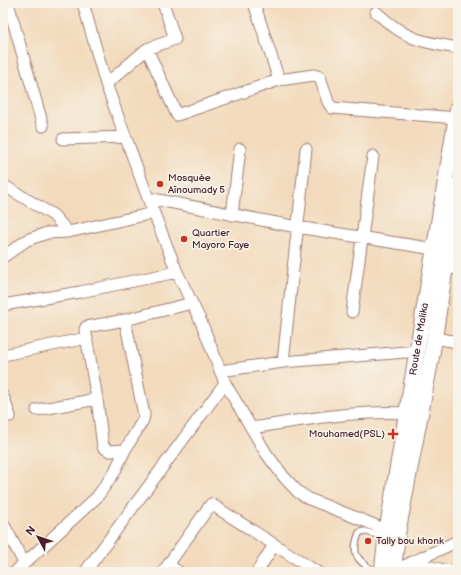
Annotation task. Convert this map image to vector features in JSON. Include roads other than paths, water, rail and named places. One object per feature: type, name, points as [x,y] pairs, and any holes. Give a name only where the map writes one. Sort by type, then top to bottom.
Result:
[{"type":"main road","name":"Route de Malika","points":[[390,572],[390,536],[408,413],[457,112]]},
{"type":"main road","name":"Route de Malika","points":[[390,536],[451,268],[458,185]]},
{"type":"street","points":[[8,3],[43,126]]},
{"type":"street","points":[[83,3],[106,84],[148,198],[177,272],[192,303],[225,383],[251,428],[284,477],[298,492],[309,499],[390,536]]},
{"type":"street","points":[[106,84],[147,49],[175,39],[163,3]]},
{"type":"street","points":[[254,3],[279,80]]},
{"type":"street","points":[[376,12],[403,33],[416,40],[458,48]]},
{"type":"street","points":[[147,49],[177,115],[279,80],[314,75],[320,77],[328,102],[332,108],[457,112]]},
{"type":"street","points":[[63,139],[126,137]]},
{"type":"street","points":[[232,215],[240,149]]},
{"type":"street","points":[[283,362],[306,150]]},
{"type":"street","points":[[352,312],[373,156]]},
{"type":"street","points":[[3,185],[53,215],[68,232]]},
{"type":"street","points":[[148,198],[297,227],[434,249]]},
{"type":"street","points":[[3,257],[28,240],[47,233],[68,232],[154,212]]},
{"type":"street","points":[[3,304],[80,292],[177,272]]},
{"type":"street","points":[[125,450],[110,451],[103,447],[97,399],[85,330],[89,325],[125,320],[192,303]]},
{"type":"street","points":[[15,572],[97,497],[114,473],[144,415],[138,378],[125,320]]},
{"type":"street","points":[[3,356],[87,338]]},
{"type":"street","points":[[434,338],[458,342]]},
{"type":"street","points":[[220,371],[283,362],[418,351]]},
{"type":"street","points":[[85,572],[225,383]]},
{"type":"street","points":[[3,396],[10,416]]},
{"type":"street","points":[[37,410],[97,399]]},
{"type":"street","points":[[251,428],[347,414],[372,412],[408,413]]},
{"type":"street","points":[[179,572],[166,569],[210,504],[317,572]]},
{"type":"street","points":[[3,523],[24,563]]},
{"type":"street","points":[[390,572],[458,541]]},
{"type":"street","points":[[257,572],[274,545]]},
{"type":"street","points":[[412,563],[454,572]]},
{"type":"lane","points":[[375,572],[357,558],[355,552],[359,533],[364,531],[390,536]]},
{"type":"place","name":"Mosquée Aïnoumady 5","points":[[160,184]]},
{"type":"place","name":"Quartier Mayoro Faye","points":[[184,239]]},
{"type":"place","name":"Mouhamed(PSL)","points":[[393,434]]},
{"type":"place","name":"Tally bou khonk","points":[[368,541]]}]
